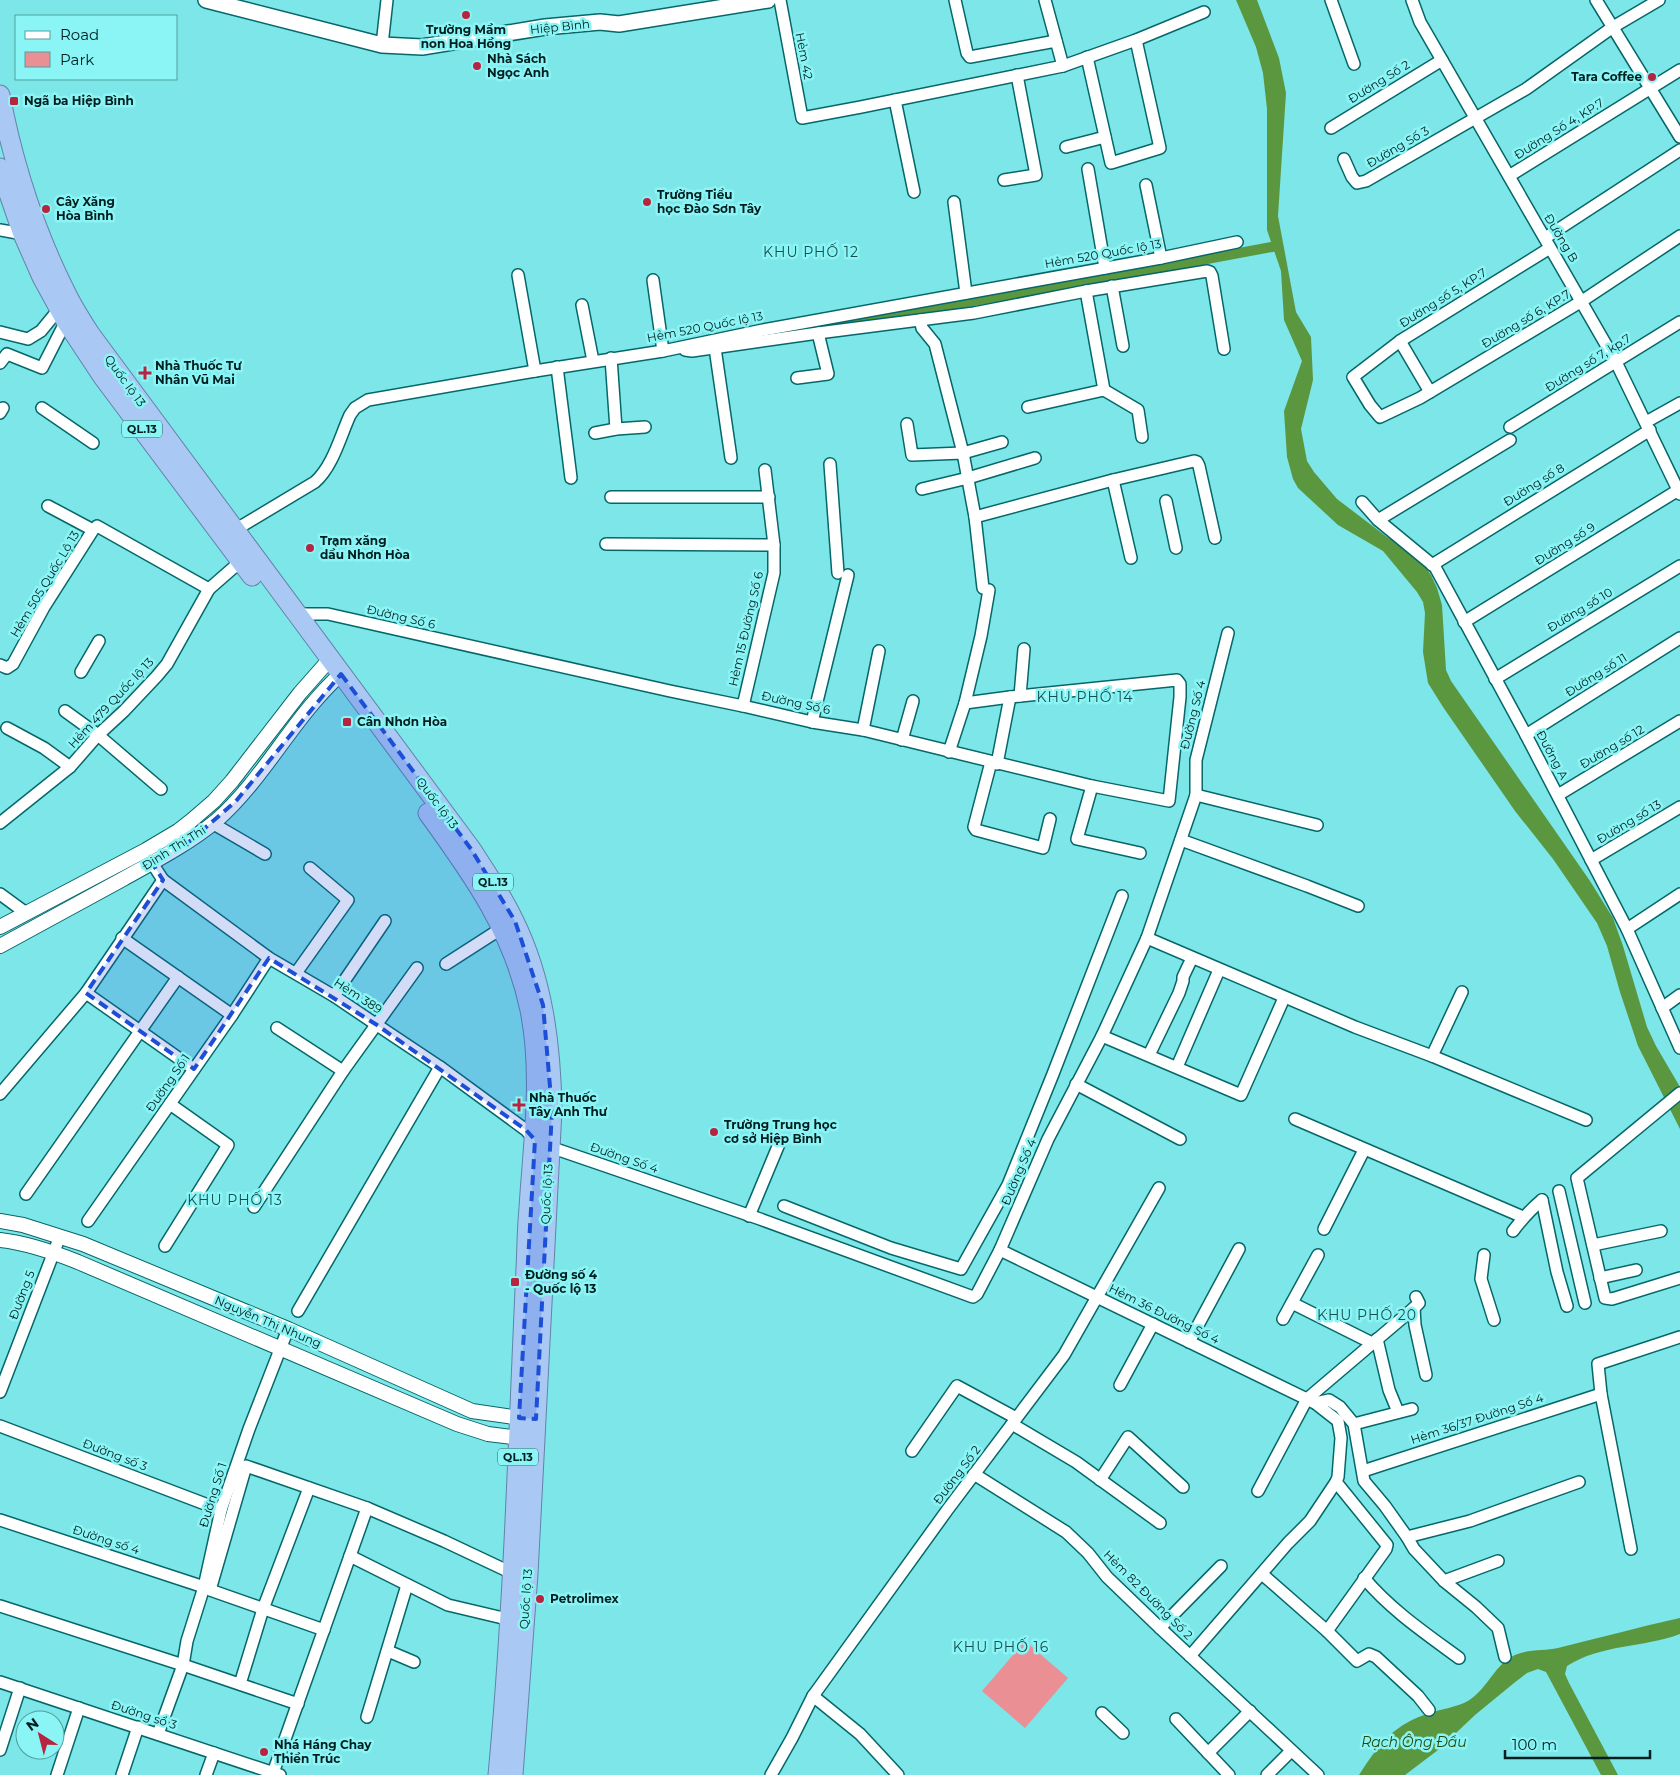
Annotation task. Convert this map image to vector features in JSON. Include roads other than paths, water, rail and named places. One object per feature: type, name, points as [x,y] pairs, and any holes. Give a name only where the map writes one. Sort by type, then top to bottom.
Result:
[{"type":"highway","name":"Quốc lộ 13","points":[[0,95],[22,184],[44,247],[65,293],[90,334],[297,614],[331,671],[480,886],[502,928],[523,984],[534,1037],[537,1111],[542,1144],[528,1419],[498,1775]]},
{"type":"highway","name":"Quốc lộ 13","points":[[0,168],[23,234],[42,277],[63,315],[103,377],[241,561],[331,671],[471,849],[490,877],[515,921],[530,960],[548,1037],[552,1110],[542,1144]]},
{"type":"highway","name":"Quốc lộ 13","points":[[513,1775],[528,1574],[526,1439]]},
{"type":"main road","name":"Hiệp Bình","points":[[206,0],[238,4],[382,46],[422,47],[545,27],[600,22],[620,24],[768,0]]},
{"type":"street","points":[[382,46],[388,0]]},
{"type":"street","name":"Hẻm 42","points":[[780,0],[802,118],[895,100]]},
{"type":"street","points":[[955,0],[967,53],[970,57],[1056,41]]},
{"type":"street","points":[[1045,0],[1062,66]]},
{"type":"street","points":[[1332,0],[1354,64]]},
{"type":"street","name":"Đường B","points":[[1412,0],[1420,22],[1616,362],[1679,491]]},
{"type":"street","points":[[1596,0],[1680,137]]},
{"type":"street","points":[[1476,118],[1526,89],[1613,28],[1659,0]]},
{"type":"street","points":[[914,192],[895,100],[1062,66],[1136,40],[1204,12]]},
{"type":"street","points":[[1087,57],[1111,163],[1160,148],[1136,40]]},
{"type":"street","name":"Đường Số 2","points":[[1331,128],[1442,60]]},
{"type":"street","name":"Đường Số 4, KP.7","points":[[1509,176],[1680,70]]},
{"type":"street","points":[[1004,180],[1036,174],[1017,75]]},
{"type":"street","name":"Đường Số 3","points":[[1344,159],[1352,177],[1357,183],[1366,181],[1476,118]]},
{"type":"street","points":[[1066,147],[1105,137]]},
{"type":"street","name":"Đường số 5, KP.7","points":[[1380,417],[1370,405],[1353,377],[1400,342],[1548,243],[1680,150]]},
{"type":"street","points":[[1088,169],[1105,268]]},
{"type":"street","points":[[1146,185],[1161,258]]},
{"type":"street","points":[[954,202],[966,293]]},
{"type":"street","points":[[0,230],[23,234]]},
{"type":"street","name":"Đường số 6, KP.7","points":[[1380,417],[1430,392],[1582,301],[1680,236]]},
{"type":"street","name":"Hẻm 520 Quốc lộ 13","points":[[235,530],[322,476],[328,468],[350,415],[361,403],[401,393],[663,351],[754,331],[1161,258],[1237,242]]},
{"type":"street","points":[[676,348],[692,351],[974,314],[1112,286],[1207,271],[1210,272],[1224,349]]},
{"type":"street","points":[[518,275],[535,371]]},
{"type":"street","points":[[653,280],[663,351]]},
{"type":"street","points":[[1112,286],[1123,346]]},
{"type":"street","points":[[1086,291],[1104,390]]},
{"type":"street","points":[[582,305],[593,361]]},
{"type":"street","points":[[0,332],[28,339],[63,315]]},
{"type":"street","points":[[0,363],[7,354],[42,368],[63,315]]},
{"type":"street","points":[[920,320],[922,328],[935,344],[963,453],[986,589],[980,636],[965,703],[949,752]]},
{"type":"street","name":"Đường số 7, kp.7","points":[[1510,427],[1680,322]]},
{"type":"street","points":[[797,378],[828,374],[818,333]]},
{"type":"street","points":[[1400,342],[1430,392]]},
{"type":"street","points":[[715,348],[731,458]]},
{"type":"street","points":[[611,358],[616,429]]},
{"type":"street","points":[[557,367],[571,478]]},
{"type":"street","points":[[1028,407],[1104,390],[1138,410],[1142,437]]},
{"type":"street","name":"Đường số 8","points":[[1432,564],[1648,426],[1680,403]]},
{"type":"street","points":[[42,408],[93,444]]},
{"type":"street","points":[[907,424],[912,455],[963,453],[1002,442]]},
{"type":"street","points":[[595,433],[645,427]]},
{"type":"street","points":[[1378,520],[1510,440]]},
{"type":"street","points":[[922,489],[968,478],[1035,458]]},
{"type":"street","points":[[975,517],[1194,460],[1197,462],[1215,538]]},
{"type":"street","points":[[812,722],[843,574],[830,464]]},
{"type":"street","name":"Hẻm 15 Đường Số 6","points":[[743,706],[774,573],[774,544],[765,470]]},
{"type":"street","points":[[1114,480],[1130,558]]},
{"type":"street","name":"Đường số 9","points":[[1464,622],[1679,491]]},
{"type":"street","points":[[611,497],[769,497]]},
{"type":"street","points":[[1166,501],[1176,548]]},
{"type":"street","name":"Đường A","points":[[1362,502],[1378,520],[1432,564],[1526,735],[1627,929],[1680,1048]]},
{"type":"street","points":[[48,506],[95,528],[209,589]]},
{"type":"street","name":"Hẻm 505 Quốc Lộ 13","points":[[0,665],[7,668],[14,664],[44,607],[95,528]]},
{"type":"street","points":[[606,544],[774,544]]},
{"type":"street","name":"Hẻm 479 Quốc lộ 13","points":[[1,820],[70,767],[98,734],[124,711],[167,664],[209,589],[241,561]]},
{"type":"street","name":"Đường số 10","points":[[1495,679],[1680,566]]},
{"type":"street","name":"Đường Số 6","points":[[297,614],[328,614],[812,722],[863,730],[1092,786],[1169,801],[1180,697],[1180,684],[1177,680],[1015,696]]},
{"type":"street","name":"Đường Số 4","points":[[542,1144],[748,1216],[973,1298],[977,1294],[1000,1250],[1048,1139],[1102,1036],[1147,938],[1196,795],[1196,760],[1228,633]]},
{"type":"street","name":"Đường số 11","points":[[1526,735],[1680,638]]},
{"type":"street","points":[[81,672],[99,640]]},
{"type":"street","points":[[1024,649],[1015,696],[974,827],[976,830],[1043,848],[1050,819]]},
{"type":"street","points":[[863,730],[878,650]]},
{"type":"street","name":"Đinh Thị Thi","points":[[0,946],[152,863],[190,840],[212,823],[249,786],[331,671]]},
{"type":"street","name":"Đinh Thị Thi","points":[[0,927],[146,850],[178,831],[214,801],[331,671]]},
{"type":"street","points":[[965,703],[1015,696]]},
{"type":"street","points":[[902,740],[913,701]]},
{"type":"street","points":[[65,711],[98,734],[161,789]]},
{"type":"street","name":"Đường số 12","points":[[1558,796],[1680,722]]},
{"type":"street","points":[[7,728],[44,748],[70,767]]},
{"type":"street","points":[[1092,786],[1077,839],[1140,852]]},
{"type":"street","points":[[1196,795],[1317,825]]},
{"type":"street","name":"Đường số 13","points":[[1591,860],[1680,807]]},
{"type":"street","points":[[212,823],[265,854]]},
{"type":"street","points":[[1181,840],[1358,906]]},
{"type":"street","points":[[0,1094],[86,993],[163,880],[152,863]]},
{"type":"street","points":[[296,973],[348,900],[310,868]]},
{"type":"street","name":"Hẻm 389","points":[[163,880],[269,958],[334,996],[440,1067],[526,1130],[542,1144]]},
{"type":"street","points":[[0,894],[26,913]]},
{"type":"street","points":[[1627,929],[1680,894]]},
{"type":"street","points":[[784,1206],[891,1248],[960,1269],[1008,1185],[1122,896]]},
{"type":"street","points":[[334,996],[385,921]]},
{"type":"street","points":[[446,964],[502,928]]},
{"type":"street","points":[[122,938],[232,1014]]},
{"type":"street","points":[[1147,938],[1355,1028],[1432,1056],[1586,1120]]},
{"type":"street","name":"Đường Số 1","points":[[88,1222],[269,958]]},
{"type":"street","points":[[1149,1056],[1179,993],[1184,981],[1183,977],[1192,958]]},
{"type":"street","points":[[254,1207],[343,1071],[417,968]]},
{"type":"street","points":[[1176,1067],[1220,970]]},
{"type":"street","points":[[26,1194],[178,977]]},
{"type":"street","points":[[1432,1056],[1462,992]]},
{"type":"street","points":[[86,993],[194,1069]]},
{"type":"street","points":[[1662,1008],[1680,995]]},
{"type":"street","points":[[1102,1036],[1241,1095],[1284,998]]},
{"type":"street","points":[[277,1028],[343,1071]]},
{"type":"street","points":[[298,1311],[440,1067]]},
{"type":"street","points":[[1076,1084],[1180,1139]]},
{"type":"street","points":[[1680,1093],[1578,1178],[1600,1278],[1607,1300],[1680,1278]]},
{"type":"street","points":[[165,1246],[228,1144],[170,1104]]},
{"type":"street","points":[[1295,1119],[1523,1217]]},
{"type":"street","points":[[748,1216],[779,1144]]},
{"type":"street","points":[[1324,1229],[1364,1150]]},
{"type":"street","name":"Đường Số 2","points":[[771,1775],[813,1696],[974,1474],[1064,1355],[1159,1188]]},
{"type":"street","points":[[1559,1191],[1585,1303]]},
{"type":"street","points":[[1514,1231],[1523,1217],[1531,1212],[1542,1200],[1557,1272],[1567,1306]]},
{"type":"street","name":"Nguyễn Thị Nhung","points":[[0,1221],[23,1224],[60,1236],[288,1329],[472,1411],[528,1419]]},
{"type":"street","points":[[1593,1245],[1661,1231]]},
{"type":"street","name":"Đường 5","points":[[0,1392],[60,1236]]},
{"type":"street","name":"Nguyễn Thị Nhung","points":[[0,1240],[53,1252],[457,1424],[488,1434],[526,1439]]},
{"type":"street","points":[[882,1265],[891,1248]]},
{"type":"street","points":[[1189,1342],[1239,1249]]},
{"type":"street","name":"Hẻm 36 Đường Số 4","points":[[1000,1250],[1311,1401],[1338,1421],[1341,1438],[1336,1482]]},
{"type":"street","points":[[1283,1319],[1318,1255]]},
{"type":"street","points":[[1484,1255],[1482,1279],[1494,1320]]},
{"type":"street","points":[[1600,1278],[1636,1270]]},
{"type":"street","points":[[1258,1491],[1311,1401],[1415,1302],[1415,1325],[1426,1376]]},
{"type":"street","points":[[1292,1303],[1374,1341],[1398,1412]]},
{"type":"street","points":[[1120,1385],[1153,1324]]},
{"type":"street","name":"Đường Số 1","points":[[183,1665],[187,1642],[204,1587],[221,1510],[249,1429],[288,1329]]},
{"type":"street","points":[[1631,1549],[1601,1394],[1598,1364],[1680,1337]]},
{"type":"street","points":[[912,1451],[957,1386],[1076,1462],[1160,1523]]},
{"type":"street","name":"Hẻm 36/37 Đường Số 4","points":[[1363,1471],[1601,1394]]},
{"type":"street","name":"Hẻm 36 Đường Số 4","points":[[1311,1401],[1329,1400],[1340,1407],[1354,1424]]},
{"type":"street","points":[[1412,1409],[1354,1424],[1364,1481],[1386,1506],[1414,1549],[1444,1582],[1476,1607],[1498,1628],[1505,1657]]},
{"type":"street","name":"Đường số 3","points":[[0,1426],[221,1510]]},
{"type":"street","points":[[1100,1480],[1128,1437],[1183,1487]]},
{"type":"street","points":[[324,1630],[210,1590],[246,1466],[367,1508],[514,1574]]},
{"type":"street","name":"Hẻm 82 Đường Số 2","points":[[974,1474],[1066,1532],[1088,1553],[1103,1573],[1160,1628],[1318,1775]]},
{"type":"street","points":[[1190,1656],[1310,1521],[1336,1482],[1387,1545],[1327,1631]]},
{"type":"street","points":[[1407,1537],[1470,1521],[1579,1482]]},
{"type":"street","points":[[240,1684],[263,1609],[308,1488]]},
{"type":"street","points":[[276,1774],[298,1704],[367,1508]]},
{"type":"street","name":"Đường số 4","points":[[0,1520],[204,1587]]},
{"type":"street","points":[[350,1556],[448,1605],[511,1620]]},
{"type":"street","points":[[1444,1582],[1498,1561]]},
{"type":"street","points":[[1160,1628],[1221,1566]]},
{"type":"street","points":[[1262,1574],[1327,1631],[1357,1661],[1369,1654],[1376,1657],[1418,1696],[1429,1710]]},
{"type":"street","points":[[1364,1578],[1378,1595],[1401,1615],[1459,1658]]},
{"type":"street","points":[[367,1717],[407,1585]]},
{"type":"street","points":[[0,1606],[298,1704]]},
{"type":"street","points":[[388,1651],[414,1662]]},
{"type":"street","points":[[158,1734],[183,1665]]},
{"type":"street","name":"Đường sổ 3","points":[[0,1682],[276,1774]]},
{"type":"street","points":[[0,1750],[20,1688]]},
{"type":"street","points":[[813,1696],[860,1734],[898,1775]]},
{"type":"street","points":[[57,1775],[79,1708]]},
{"type":"street","points":[[1208,1753],[1250,1711]]},
{"type":"street","points":[[1102,1713],[1123,1733]]},
{"type":"street","points":[[1176,1719],[1229,1775]]},
{"type":"street","points":[[122,1775],[138,1727]]},
{"type":"street","points":[[1267,1775],[1291,1751]]},
{"type":"street","points":[[206,1775],[214,1752]]},
{"type":"water","points":[[1236,0],[1257,0],[1279,58],[1286,93],[1278,216],[1296,312],[1311,337],[1313,380],[1301,429],[1307,461],[1337,499],[1387,537],[1414,554],[1420,559],[1431,575],[1442,605],[1446,670],[1451,681],[1590,881],[1613,918],[1647,1027],[1680,1087],[1680,1129],[1638,1046],[1607,946],[1597,923],[1553,859],[1515,811],[1428,683],[1423,652],[1425,613],[1423,602],[1383,551],[1338,525],[1298,488],[1293,479],[1287,457],[1284,411],[1302,361],[1284,320],[1281,271],[1267,230],[1267,109],[1263,73],[1256,47]]},
{"type":"water","name":"Rạch Ông Đầu","points":[[1680,1618],[1680,1634],[1652,1642],[1608,1650],[1580,1659],[1567,1666],[1565,1674],[1569,1683],[1618,1775],[1601,1775],[1546,1672],[1538,1669],[1527,1673],[1514,1683],[1475,1715],[1438,1750],[1405,1775],[1359,1775],[1379,1746],[1403,1725],[1429,1713],[1459,1705],[1472,1699],[1500,1666],[1513,1656],[1529,1651],[1558,1648]]},
{"type":"waterway","points":[[778,334],[1073,284],[1277,246]]},
{"type":"place","name":"Trường Mầm non Hoa Hồng","points":[[466,15]]},
{"type":"place","name":"Nhà Sách Ngọc Anh","points":[[477,66]]},
{"type":"place","name":"Tara Coffee","points":[[1652,77]]},
{"type":"place","name":"Ngã ba Hiệp Bình","points":[[14,101]]},
{"type":"place","name":"Trường Tiểu học Đào Sơn Tây","points":[[647,202]]},
{"type":"place","name":"Cây Xăng Hòa Bình","points":[[46,209]]},
{"type":"place","name":"Nhà Thuốc Tư Nhân Vū Mai","points":[[145,373]]},
{"type":"place","name":"Trạm xăng dầu Nhơn Hòa","points":[[310,548]]},
{"type":"place","name":"Cân Nhơn Hòa","points":[[347,722]]},
{"type":"place","name":"Nhà Thuốc Tây Anh Thư","points":[[519,1105]]},
{"type":"place","name":"Trường Trung học cơ sở Hiệp Bình","points":[[714,1132]]},
{"type":"place","name":"Đường số 4 - Quốc lộ 13","points":[[515,1282]]},
{"type":"place","name":"Petrolimex","points":[[540,1599]]},
{"type":"place","name":"Nhá Háng Chay Thiền Trúc","points":[[264,1752]]},
{"type":"district","name":"KHU PHỐ 12","points":[[811,252]]},
{"type":"district","name":"KHU PHỐ 14","points":[[1085,697]]},
{"type":"district","name":"KHU PHỐ 13","points":[[235,1200]]},
{"type":"district","name":"KHU PHỐ 20","points":[[1367,1315]]},
{"type":"district","name":"KHU PHỐ 16","points":[[1001,1647]]}]
